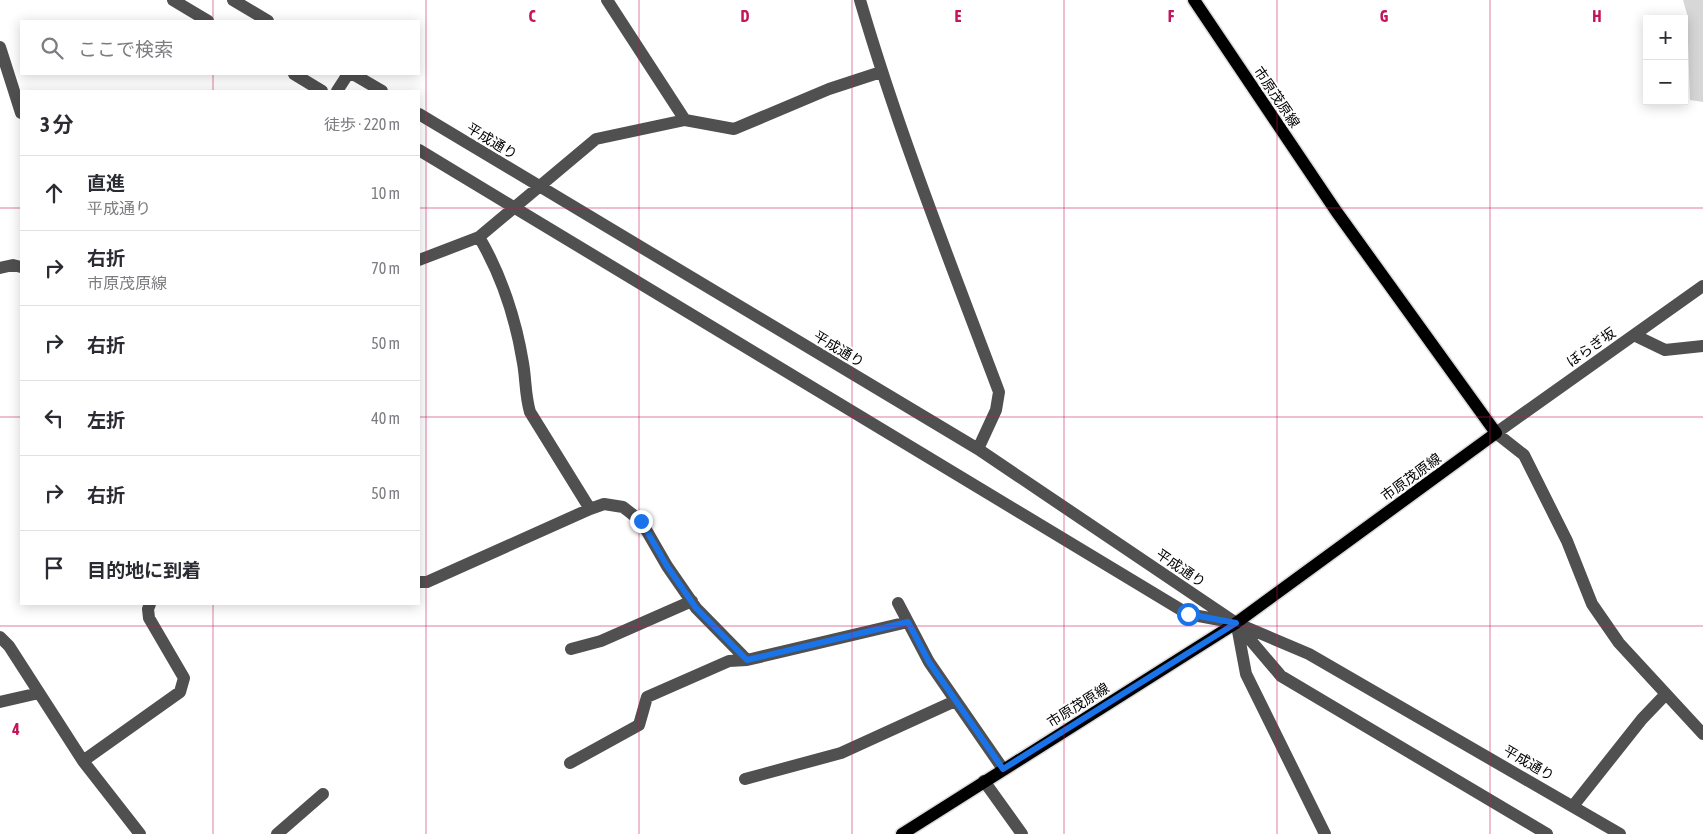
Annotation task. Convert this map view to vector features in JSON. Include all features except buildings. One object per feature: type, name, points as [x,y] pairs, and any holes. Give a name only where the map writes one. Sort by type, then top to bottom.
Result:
[{"type":"main road","name":"市原茂原線","points":[[902,834],[1236,623],[1496,433],[1336,211],[1194,0]]},
{"type":"street","points":[[173,0],[206,20]]},
{"type":"street","points":[[233,0],[266,20]]},
{"type":"street","points":[[607,0],[685,120]]},
{"type":"street","points":[[860,0],[881,72],[950,268],[999,392],[996,410],[978,450]]},
{"type":"street","points":[[0,47],[20,110]]},
{"type":"street","points":[[420,260],[479,237],[596,139],[685,120],[734,129],[829,89],[881,72]]},
{"type":"street","points":[[296,75],[320,90]]},
{"type":"street","points":[[338,90],[347,75]]},
{"type":"street","points":[[355,75],[380,90]]},
{"type":"street","name":"平成通り","points":[[420,115],[978,450],[1236,623],[1308,654],[1620,834]]},
{"type":"street","name":"平成通り","points":[[420,151],[1188,614],[1236,623],[1281,676],[1547,834]]},
{"type":"street","points":[[479,237],[502,286],[519,341],[524,366],[525,394],[530,412],[590,509]]},
{"type":"street","points":[[0,268],[13,265],[20,266]]},
{"type":"street","name":"ぼらぎ坂","points":[[1496,433],[1703,286]]},
{"type":"street","points":[[1634,335],[1665,350],[1703,346]]},
{"type":"street","points":[[1496,433],[1524,455],[1567,541],[1592,604],[1619,643],[1703,734]]},
{"type":"street","points":[[420,582],[427,582],[590,509],[604,504],[623,507],[641,521],[667,566],[692,601],[747,660]]},
{"type":"street","points":[[571,650],[601,642],[692,601]]},
{"type":"street","points":[[898,603],[929,662],[1003,769]]},
{"type":"street","points":[[83,761],[180,692],[184,678],[149,618],[150,605]]},
{"type":"street","points":[[570,763],[639,725],[646,697],[729,660],[747,660],[908,622]]},
{"type":"street","points":[[1236,623],[1246,674],[1325,834]]},
{"type":"street","points":[[0,637],[9,646],[83,761],[140,834]]},
{"type":"street","points":[[0,702],[39,693]]},
{"type":"street","points":[[1573,806],[1642,719],[1665,695]]},
{"type":"street","points":[[745,779],[841,752],[955,701]]},
{"type":"street","points":[[984,781],[1022,834]]},
{"type":"street","points":[[277,834],[322,794]]},
{"type":"shaded area","points":[[1683,0],[1703,0],[1703,102],[1690,100],[1687,14]]},
{"type":"route","points":[[641,521],[667,566],[696,608],[747,660],[908,622],[929,662],[1003,769],[1236,623],[1188,614]]}]
